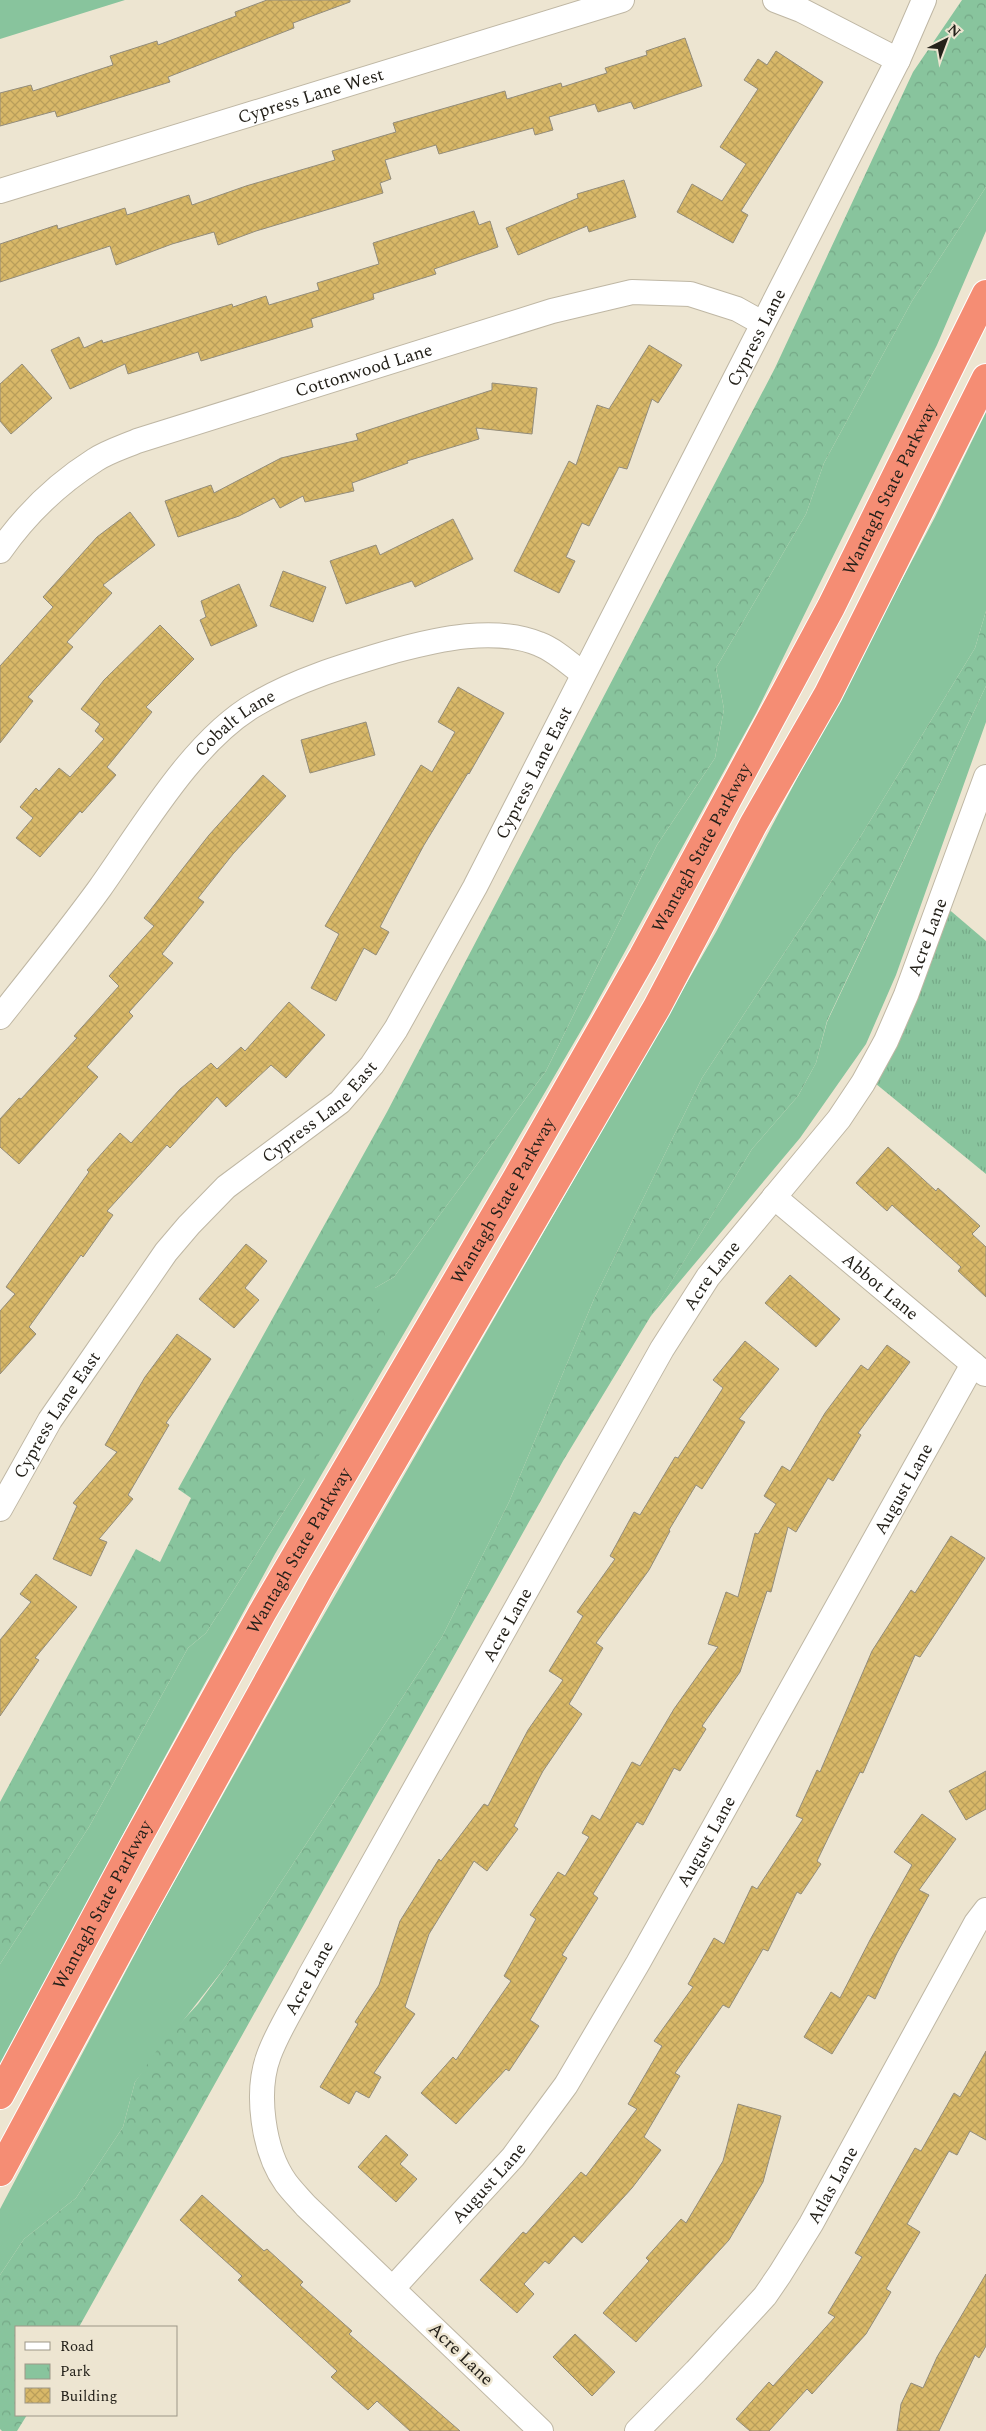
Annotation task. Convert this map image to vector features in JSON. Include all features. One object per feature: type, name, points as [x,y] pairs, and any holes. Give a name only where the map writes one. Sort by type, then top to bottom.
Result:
[{"type":"highway","name":"Wantagh State Parkway","points":[[0,2095],[133,1847],[258,1622],[516,1179],[643,956],[831,607],[986,294]]},
{"type":"highway","name":"Wantagh State Parkway","points":[[0,2172],[130,1929],[321,1585],[657,1007],[753,825],[828,694],[986,378]]},
{"type":"street","name":"Cypress Lane West","points":[[0,191],[622,0]]},
{"type":"street","points":[[776,0],[801,10],[898,60]]},
{"type":"street","name":"Cypress Lane","points":[[583,674],[898,60],[924,0]]},
{"type":"street","name":"Cottonwood Lane","points":[[0,551],[13,533],[49,493],[96,459],[137,441],[552,311],[632,292],[690,294],[737,309],[762,323]]},
{"type":"street","name":"Cobalt Lane","points":[[1,1015],[71,928],[183,772],[224,727],[256,704],[303,681],[354,663],[426,642],[470,636],[505,636],[540,644],[583,674]]},
{"type":"street","name":"Cypress Lane East","points":[[0,1509],[50,1420],[166,1252],[226,1187],[340,1102],[356,1086],[383,1050],[475,887],[583,674]]},
{"type":"street","name":"Acre Lane","points":[[541,2431],[306,2206],[285,2182],[272,2156],[262,2120],[264,2074],[269,2055],[309,1977],[662,1349],[708,1277],[839,1119],[863,1083],[886,1041],[906,996],[985,782]]},
{"type":"street","name":"Abbot Lane","points":[[774,1197],[980,1369]]},
{"type":"street","name":"August Lane","points":[[393,2288],[513,2157],[566,2085],[980,1369]]},
{"type":"street","name":"Atlas Lane","points":[[637,2431],[696,2372],[765,2296],[780,2274],[811,2224],[972,1932],[986,1910]]},
{"type":"green space","points":[[0,0],[125,0],[0,39]]},
{"type":"green space","points":[[962,0],[986,0],[986,187],[912,301],[824,463],[806,514],[716,668],[724,709],[715,758],[657,845],[546,1071],[394,1277],[375,1288],[387,1344],[304,1480],[206,1633],[188,1648],[89,1827],[0,1964],[0,1802],[136,1549],[160,1562],[191,1498],[178,1489],[387,1112],[775,368],[913,72]]},
{"type":"green space","points":[[986,187],[986,231],[937,345],[756,713],[589,1017],[275,1554],[0,2067],[0,1964],[89,1827],[188,1648],[206,1633],[304,1480],[375,1288],[394,1277],[546,1071],[657,845],[715,758],[724,709],[716,668],[806,514],[824,463],[912,301]]},
{"type":"green space","points":[[986,412],[986,611],[975,648],[859,839],[702,1078],[594,1299],[509,1502],[442,1637],[226,1966],[135,2082],[123,2127],[76,2198],[24,2239],[0,2275],[0,2209],[154,1918],[306,1646],[716,932],[935,517]]},
{"type":"green space","points":[[986,611],[986,686],[827,1021],[816,1063],[798,1096],[752,1149],[563,1461],[80,2326],[15,2326],[15,2416],[26,2416],[17,2431],[2,2431],[0,2429],[0,2275],[24,2239],[76,2198],[123,2127],[135,2082],[162,2043],[198,2004],[226,1966],[442,1637],[509,1502],[594,1299],[702,1078],[859,839],[975,648]]},
{"type":"green space","points":[[986,686],[986,722],[896,975],[866,1044],[800,1138],[650,1317],[752,1149],[798,1096],[816,1063],[827,1022]]},
{"type":"green space","points":[[945,906],[986,941],[986,1174],[870,1079]]},
{"type":"building","points":[[267,0],[350,0],[350,2],[293,23],[294,28],[168,77],[170,82],[57,117],[55,111],[0,126],[0,93],[31,85],[33,91],[113,65],[110,56],[157,41],[158,45],[236,16],[235,12]]},
{"type":"building","points":[[685,38],[702,86],[634,109],[631,102],[598,112],[595,104],[549,117],[553,130],[535,135],[533,128],[439,154],[436,145],[385,160],[391,179],[380,183],[383,193],[256,231],[218,245],[214,232],[172,244],[116,265],[110,246],[0,282],[0,244],[57,225],[58,229],[125,208],[127,215],[189,195],[192,205],[246,186],[335,160],[332,151],[396,132],[393,123],[505,91],[507,99],[561,83],[562,87],[607,73],[605,68],[647,55],[646,51]]},
{"type":"building","points":[[776,51],[823,82],[741,211],[748,215],[733,243],[677,212],[692,184],[722,201],[746,164],[720,147],[758,89],[744,80],[758,59],[767,65]]},
{"type":"building","points":[[624,180],[636,217],[589,232],[587,226],[518,255],[506,228],[578,198],[577,194]]},
{"type":"building","points":[[474,211],[479,225],[490,221],[498,247],[434,269],[436,274],[373,294],[374,299],[311,319],[313,327],[201,361],[198,352],[128,374],[125,364],[70,389],[51,350],[79,337],[84,348],[102,340],[103,343],[232,304],[233,307],[266,296],[269,305],[319,290],[317,283],[379,264],[373,243]]},
{"type":"building","points":[[649,345],[682,365],[658,403],[652,399],[627,469],[619,467],[589,526],[582,523],[566,557],[575,561],[559,593],[514,571],[569,461],[576,465],[597,405],[609,409]]},
{"type":"building","points":[[22,364],[52,398],[11,434],[0,421],[0,384]]},
{"type":"building","points":[[492,383],[537,388],[532,434],[476,428],[479,439],[407,461],[408,463],[352,483],[354,491],[305,502],[303,496],[280,508],[274,498],[239,516],[178,537],[165,501],[211,485],[214,493],[281,458],[358,440],[356,434],[492,390]]},
{"type":"building","points":[[130,512],[155,545],[103,585],[112,593],[67,642],[73,647],[28,697],[33,701],[0,743],[0,666],[53,607],[43,597],[97,537]]},
{"type":"building","points":[[453,519],[473,559],[415,587],[412,581],[346,604],[330,561],[376,545],[380,555]]},
{"type":"building","points":[[283,571],[326,587],[313,622],[270,606]]},
{"type":"building","points":[[239,584],[257,626],[211,646],[200,620],[206,617],[201,601]]},
{"type":"building","points":[[160,625],[194,659],[146,707],[152,712],[107,767],[116,775],[82,813],[80,811],[40,857],[16,838],[33,818],[20,807],[36,788],[39,791],[59,768],[70,777],[104,739],[95,731],[100,724],[81,709],[104,680]]},
{"type":"building","points":[[458,687],[504,713],[469,774],[424,845],[392,904],[380,927],[389,932],[376,955],[364,948],[336,1001],[311,988],[339,934],[325,926],[421,765],[432,772],[455,732],[438,722]]},
{"type":"building","points":[[366,722],[375,755],[310,773],[301,740]]},
{"type":"building","points":[[263,775],[286,796],[233,854],[198,898],[204,902],[162,954],[173,963],[129,1012],[133,1016],[87,1067],[98,1077],[19,1164],[0,1147],[0,1119],[77,1038],[74,1036],[119,986],[109,976],[154,926],[144,918],[209,835]]},
{"type":"building","points":[[289,1002],[325,1035],[286,1078],[271,1065],[226,1107],[217,1097],[170,1148],[167,1145],[107,1211],[113,1215],[83,1257],[81,1255],[29,1327],[36,1334],[0,1374],[0,1311],[15,1294],[6,1287],[89,1172],[87,1170],[120,1133],[131,1143],[180,1089],[211,1063],[217,1069],[241,1047],[245,1051]]},
{"type":"building","points":[[888,1147],[936,1191],[938,1188],[980,1226],[972,1234],[986,1247],[986,1297],[958,1271],[961,1267],[892,1205],[887,1211],[856,1183]]},
{"type":"building","points":[[246,1244],[267,1261],[245,1288],[259,1300],[234,1328],[199,1299]]},
{"type":"building","points":[[790,1275],[840,1319],[816,1347],[765,1303]]},
{"type":"building","points":[[177,1334],[211,1359],[166,1423],[169,1425],[128,1495],[133,1499],[99,1539],[107,1542],[91,1576],[53,1559],[77,1506],[73,1503],[117,1452],[105,1445],[145,1377]]},
{"type":"building","points":[[745,1341],[779,1369],[739,1419],[745,1422],[702,1489],[696,1485],[669,1530],[649,1570],[596,1643],[603,1648],[569,1704],[582,1714],[543,1771],[514,1826],[518,1829],[487,1871],[474,1861],[429,1934],[405,2007],[415,2014],[374,2073],[381,2077],[369,2098],[356,2091],[349,2104],[320,2087],[358,2024],[355,2022],[379,1985],[400,1921],[439,1859],[441,1861],[484,1804],[488,1806],[528,1730],[563,1680],[549,1671],[583,1616],[577,1612],[615,1559],[610,1556],[634,1512],[640,1515],[675,1457],[678,1458],[723,1388],[713,1380]]},
{"type":"building","points":[[887,1345],[910,1362],[858,1433],[861,1435],[833,1481],[828,1478],[796,1532],[788,1527],[771,1592],[767,1591],[740,1672],[702,1726],[706,1729],[680,1771],[674,1768],[643,1825],[637,1822],[593,1894],[598,1898],[562,1955],[567,1958],[530,2020],[539,2026],[509,2071],[506,2069],[456,2124],[421,2093],[453,2057],[456,2060],[511,1981],[504,1976],[536,1919],[530,1915],[558,1872],[565,1876],[589,1837],[582,1833],[592,1815],[600,1820],[632,1762],[640,1766],[674,1709],[718,1647],[708,1644],[726,1592],[738,1597],[755,1533],[758,1534],[776,1504],[764,1496],[782,1466],[790,1471],[825,1413],[861,1365],[868,1370]]},
{"type":"building","points":[[951,1536],[985,1558],[920,1657],[915,1655],[863,1773],[860,1772],[817,1861],[821,1864],[801,1894],[797,1892],[768,1951],[763,1949],[729,2008],[723,2005],[675,2073],[680,2076],[644,2137],[661,2150],[632,2188],[582,2243],[574,2236],[549,2264],[545,2261],[524,2284],[534,2294],[517,2313],[480,2280],[523,2232],[526,2234],[581,2172],[586,2176],[637,2109],[628,2104],[662,2046],[654,2041],[693,1987],[688,1984],[714,1938],[724,1944],[752,1886],[757,1889],[803,1819],[796,1816],[817,1770],[820,1772],[872,1651],[911,1590],[915,1593]]},
{"type":"building","points":[[36,1574],[77,1607],[35,1658],[39,1660],[0,1716],[0,1640],[31,1602],[20,1594]]},
{"type":"building","points":[[986,1771],[986,1809],[966,1820],[949,1791]]},
{"type":"building","points":[[922,1814],[956,1839],[919,1890],[929,1895],[897,1953],[875,1999],[868,1995],[832,2054],[804,2037],[831,1992],[840,1998],[912,1865],[894,1852]]},
{"type":"building","points":[[986,2051],[986,2140],[970,2131],[957,2155],[949,2151],[907,2224],[920,2232],[886,2289],[891,2292],[866,2334],[812,2394],[807,2389],[769,2431],[750,2431],[736,2419],[769,2382],[773,2386],[835,2317],[828,2313],[862,2257],[855,2253],[915,2148],[921,2151],[954,2093],[960,2097]]},
{"type":"building","points":[[738,2104],[781,2116],[763,2182],[729,2240],[636,2342],[603,2313],[649,2261],[646,2258],[681,2219],[686,2223],[723,2161]]},
{"type":"building","points":[[386,2135],[408,2155],[400,2164],[417,2179],[396,2202],[358,2167]]},
{"type":"building","points":[[202,2195],[264,2251],[267,2249],[303,2282],[300,2285],[352,2331],[349,2334],[460,2431],[410,2431],[377,2401],[368,2410],[331,2377],[337,2371],[238,2280],[242,2276],[180,2220]]},
{"type":"building","points":[[986,2274],[986,2346],[979,2358],[975,2355],[939,2431],[897,2431],[901,2404],[911,2383],[923,2388],[937,2357]]},
{"type":"building","points":[[575,2334],[615,2372],[592,2396],[553,2357]]}]
